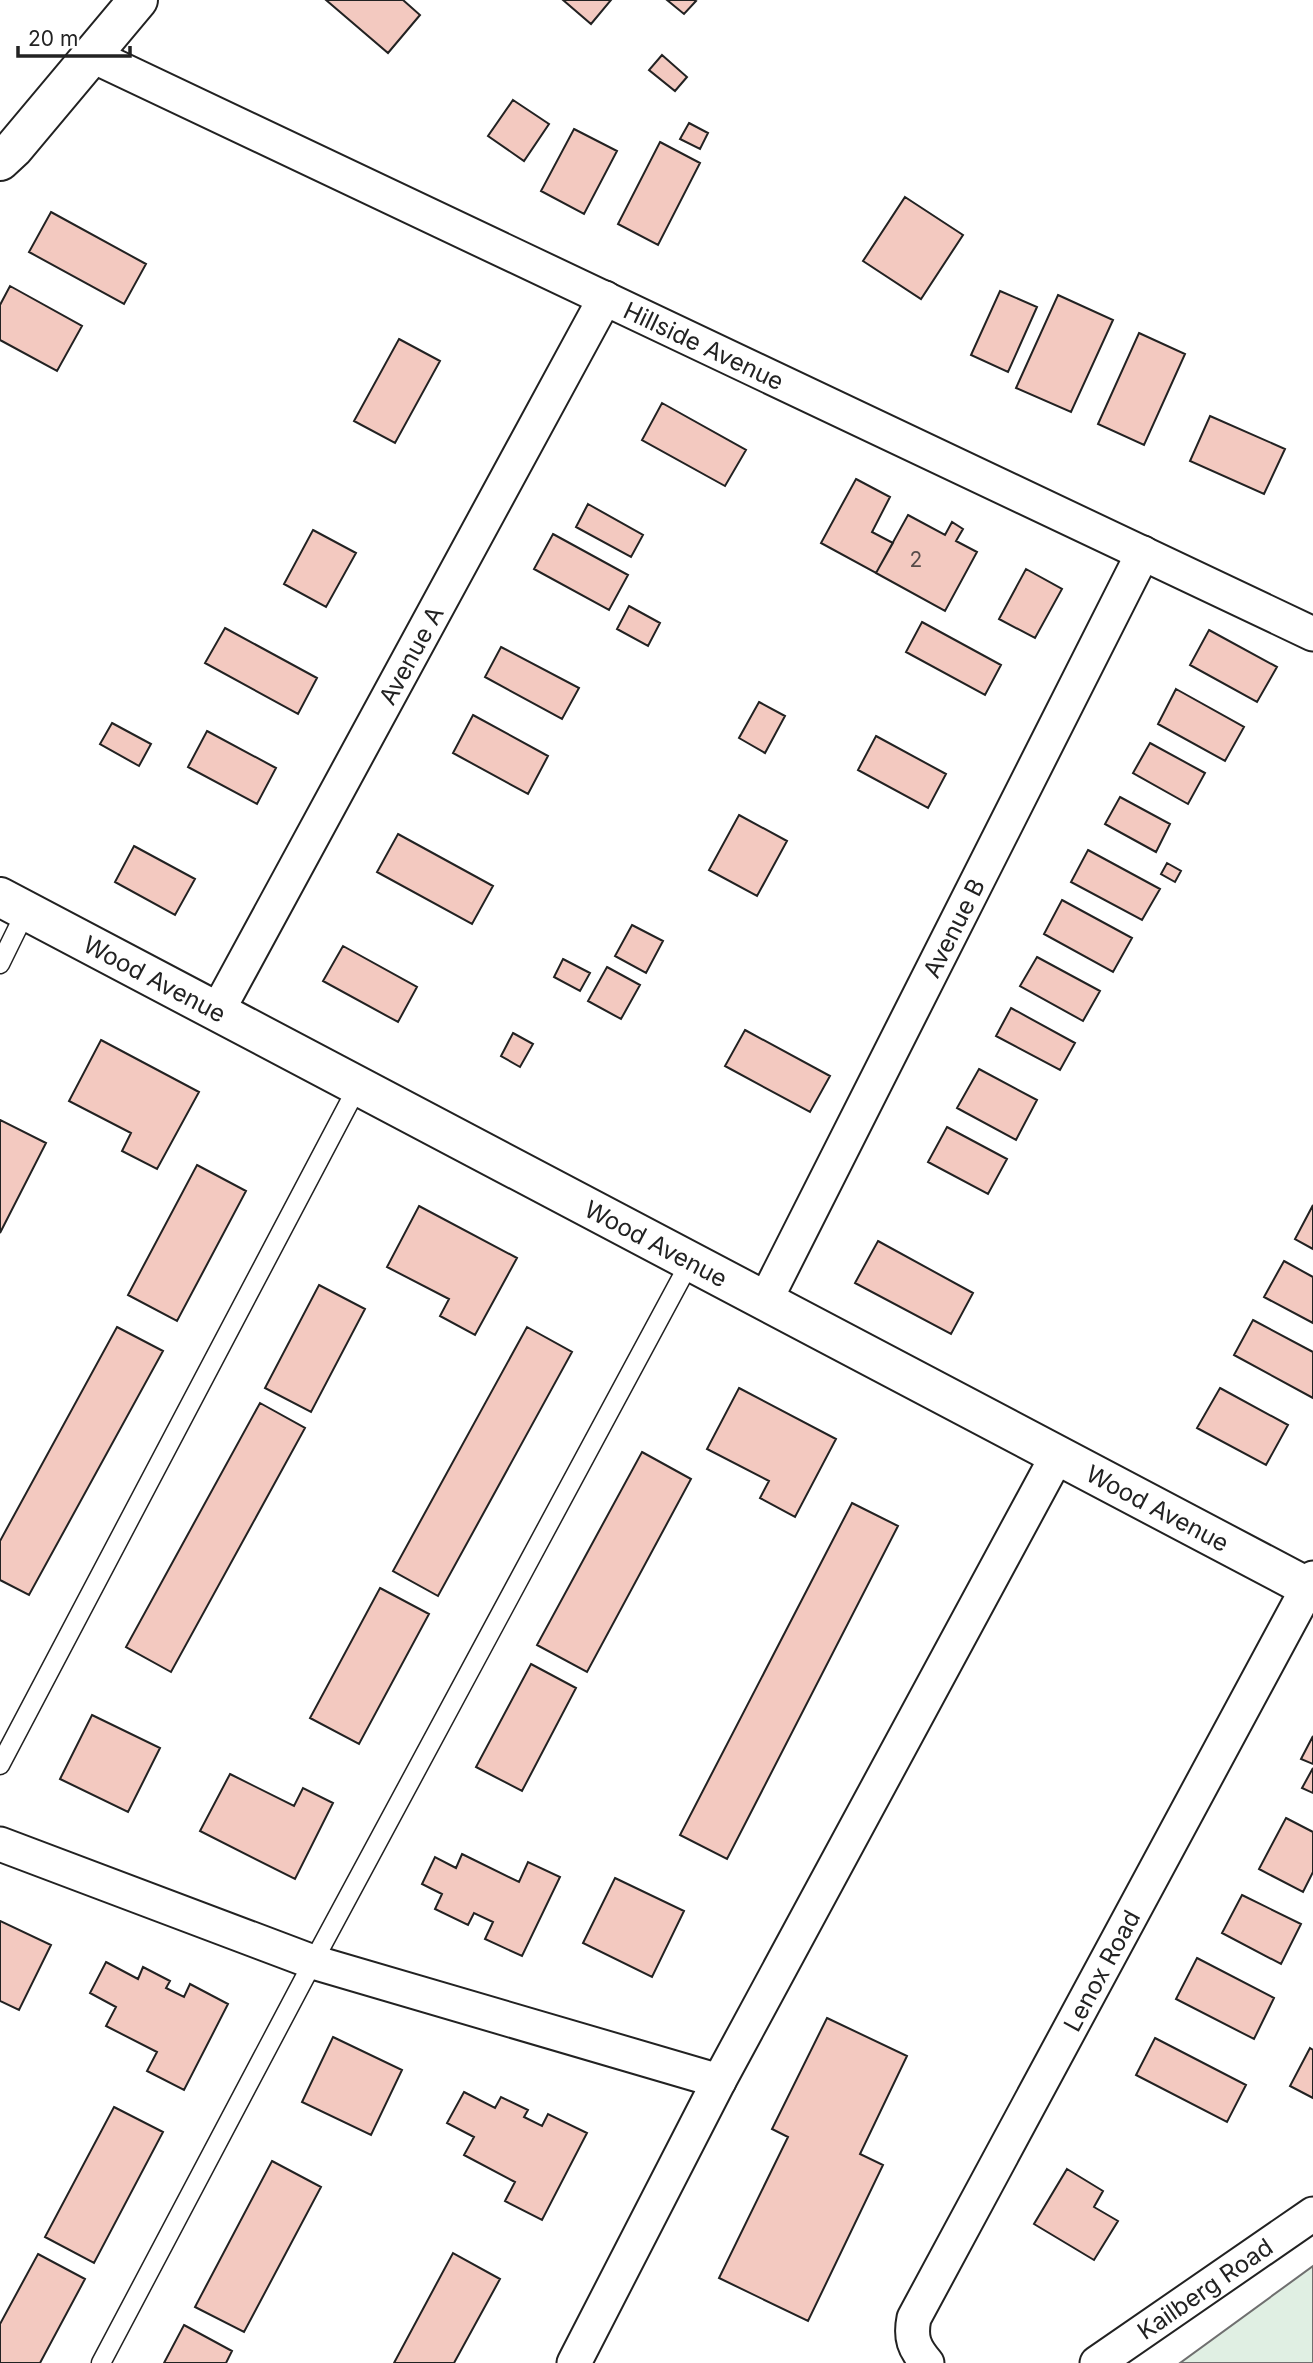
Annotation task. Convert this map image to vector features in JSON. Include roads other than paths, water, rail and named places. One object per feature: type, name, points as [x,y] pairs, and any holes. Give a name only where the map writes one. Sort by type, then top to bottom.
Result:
[{"type":"street","points":[[0,161],[93,56],[138,0]]},
{"type":"street","name":"Hillside Avenue","points":[[93,56],[1313,634]]},
{"type":"street","name":"Avenue A","points":[[217,1012],[604,298]]},
{"type":"street","name":"Avenue B","points":[[765,1301],[1143,553]]},
{"type":"street","name":"Wood Avenue","points":[[13,904],[1057,1456],[1311,1585]]},
{"type":"street","points":[[574,2363],[719,2081],[1057,1456]]},
{"type":"street","name":"Lenox Road","points":[[927,2363],[914,2346],[911,2331],[914,2318],[1311,1585]]},
{"type":"street","points":[[0,1844],[313,1962],[719,2081]]},
{"type":"street","name":"Kailberg Road","points":[[1097,2363],[1313,2214]]},
{"type":"lane","points":[[0,964],[13,904]]},
{"type":"lane","points":[[0,1765],[358,1086]]},
{"type":"lane","points":[[101,2363],[313,1962],[690,1262]]}]
